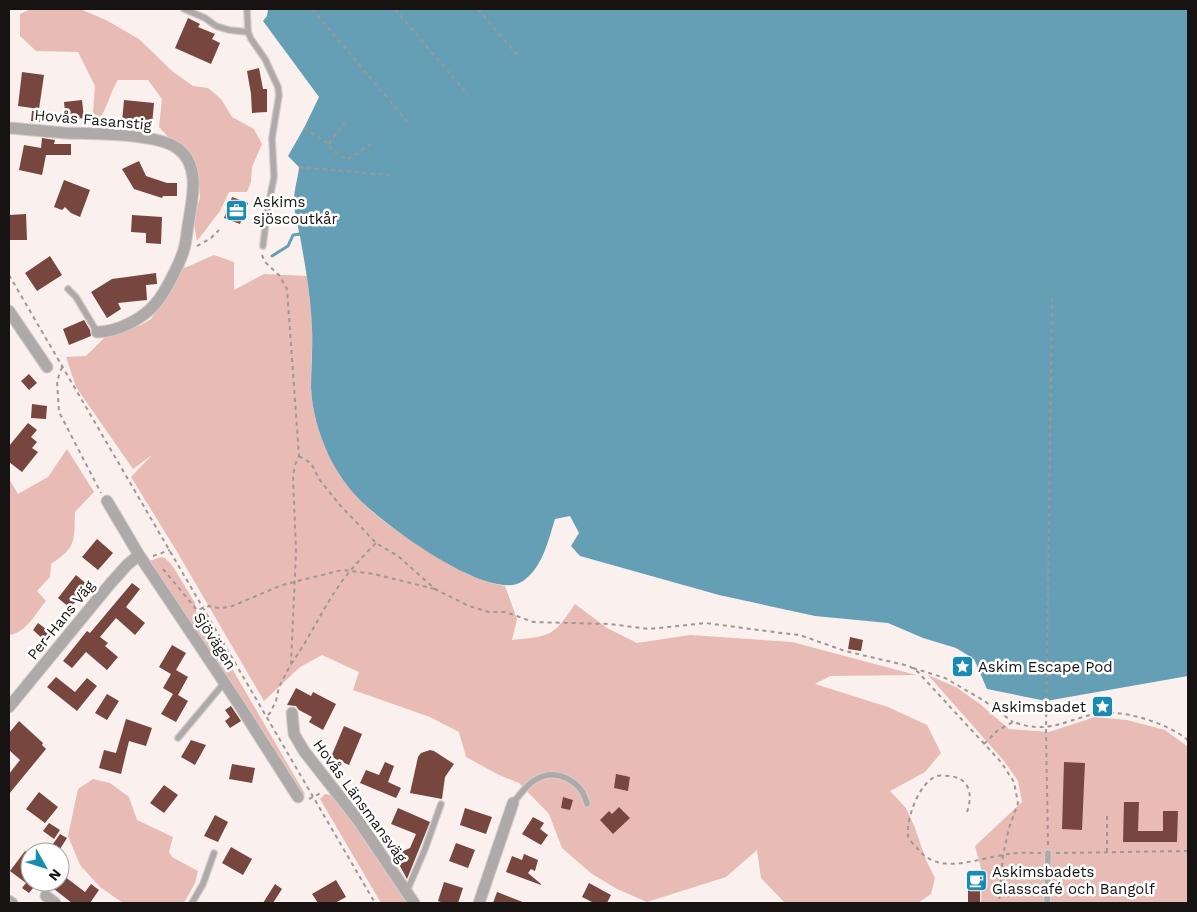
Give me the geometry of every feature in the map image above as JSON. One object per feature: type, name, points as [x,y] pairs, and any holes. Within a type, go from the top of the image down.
[{"type":"street","name":"Hovås Fasanstig","points":[[9,128],[132,137],[168,143],[183,153],[192,170],[193,196],[184,250],[157,302],[146,312],[120,328],[106,332],[97,332]]},
{"type":"street","points":[[9,311],[47,366]]},
{"type":"street","name":"Sjövägen","points":[[107,502],[298,797]]},
{"type":"street","name":"Per-Hans Väg","points":[[9,707],[127,564],[143,558]]},
{"type":"street","name":"Hovås Länsmansväg","points":[[292,713],[294,734],[304,751],[358,820],[414,903]]},
{"type":"street","points":[[479,903],[513,803]]},
{"type":"lane","points":[[184,9],[205,18],[216,26],[229,30],[248,32]]},
{"type":"lane","points":[[246,9],[248,32],[268,65],[278,87],[279,95],[272,138],[274,177],[267,212],[264,246]]},
{"type":"lane","points":[[68,289],[76,297],[97,332]]},
{"type":"lane","points":[[178,738],[224,683]]},
{"type":"lane","points":[[513,803],[534,781],[551,776],[562,776],[575,783],[586,796],[587,804]]},
{"type":"lane","points":[[406,893],[441,804]]},
{"type":"lane","points":[[192,903],[206,877],[214,853]]},
{"type":"lane","points":[[1047,903],[1048,853]]},
{"type":"path","points":[[312,9],[407,121]]},
{"type":"path","points":[[395,9],[468,95]]},
{"type":"path","points":[[478,9],[518,56]]},
{"type":"path","points":[[330,144],[345,122]]},
{"type":"path","points":[[304,128],[330,144],[330,148],[347,160],[371,144]]},
{"type":"path","points":[[299,167],[388,175]]},
{"type":"path","points":[[184,250],[202,244],[219,230]]},
{"type":"path","points":[[264,246],[262,255],[265,262],[279,275],[287,289],[299,456],[293,476],[296,552],[290,664]]},
{"type":"path","points":[[9,275],[375,903]]},
{"type":"path","points":[[1048,853],[1046,732],[1052,298]]},
{"type":"path","points":[[62,367],[57,381],[59,412],[107,502]]},
{"type":"path","points":[[299,456],[311,463],[319,479],[376,543],[398,556],[435,588],[469,606],[490,612],[506,612],[533,622],[610,624],[649,629],[706,623],[800,635],[845,651],[886,660],[945,678],[983,700],[1013,722],[1025,726],[1051,728],[1096,714],[1128,715],[1158,723],[1188,740]]},
{"type":"path","points":[[267,716],[270,714],[276,701],[279,687],[290,664],[300,651],[340,584],[357,562],[376,543]]},
{"type":"path","points":[[143,558],[170,550]]},
{"type":"path","points":[[143,558],[163,569],[197,610],[209,606],[219,608],[230,607],[282,585],[342,570],[374,574],[435,588]]},
{"type":"path","points":[[911,668],[922,676],[984,744],[1014,782],[1018,803],[1009,828],[1003,854],[999,903]]},
{"type":"path","points":[[984,744],[998,730],[1013,722]]},
{"type":"path","points":[[967,812],[970,803],[970,791],[965,782],[957,777],[937,776],[926,784],[914,803],[909,822],[908,838],[919,852],[935,863],[953,865],[1003,854],[1188,851]]},
{"type":"path","points":[[298,797],[304,800],[314,797],[333,786]]},
{"type":"path","points":[[1106,852],[1107,816]]},
{"type":"shaded area","points":[[31,9],[80,9],[106,20],[139,39],[172,71],[193,86],[208,88],[221,99],[232,117],[254,129],[262,144],[252,167],[251,182],[247,192],[229,192],[220,211],[197,241],[193,219],[200,198],[197,168],[159,127],[162,99],[148,80],[118,80],[104,111],[92,125],[95,86],[78,52],[36,51],[20,36],[20,14]]},
{"type":"shaded area","points":[[214,255],[234,262],[234,290],[264,274],[307,276],[312,323],[311,390],[313,406],[321,436],[334,465],[362,502],[394,528],[458,569],[481,579],[505,586],[517,619],[512,640],[543,636],[550,633],[556,629],[575,604],[607,628],[637,643],[690,635],[792,642],[916,675],[830,676],[815,684],[888,707],[927,725],[941,753],[925,772],[890,791],[906,808],[935,878],[931,894],[918,903],[785,903],[761,878],[757,850],[726,877],[647,902],[617,889],[592,874],[562,848],[549,814],[519,783],[499,775],[466,757],[459,732],[430,717],[353,690],[359,672],[322,655],[300,667],[264,701],[131,477],[152,455],[133,469],[76,387],[66,357],[86,356],[106,336],[141,325],[151,319],[172,287],[180,268],[187,267]]},
{"type":"shaded area","points":[[67,449],[94,492],[75,512],[74,537],[70,548],[51,564],[50,577],[37,591],[46,601],[26,627],[9,635],[9,479],[18,494],[48,477]]},
{"type":"shaded area","points":[[161,557],[165,558],[172,565],[195,603],[196,612],[205,622],[305,794],[302,797],[149,561]]},
{"type":"shaded area","points":[[928,675],[956,687],[980,704],[1009,729],[1049,732],[1095,717],[1127,720],[1165,730],[1188,747],[1188,903],[981,903],[982,872],[975,846],[1022,802],[1018,781],[1004,761]]},
{"type":"shaded area","points":[[93,779],[110,783],[129,797],[137,820],[173,837],[169,852],[172,857],[198,871],[195,883],[184,903],[123,903],[100,887],[80,865],[68,836],[78,789]]},
{"type":"shaded area","points":[[325,794],[335,796],[407,903],[381,903],[320,799]]},
{"type":"water","points":[[268,9],[1188,9],[1188,676],[1046,701],[987,689],[974,659],[956,648],[923,638],[888,623],[815,616],[719,595],[580,556],[571,546],[579,533],[570,516],[555,519],[544,553],[530,575],[523,581],[508,585],[488,582],[465,572],[416,544],[375,514],[343,480],[328,454],[314,414],[311,388],[311,306],[294,206],[299,167],[288,156],[319,97],[263,21],[267,16]]},
{"type":"building","points":[[188,18],[200,24],[198,27],[215,34],[212,39],[220,43],[211,64],[175,48]]},
{"type":"building","points":[[259,68],[263,89],[267,89],[267,112],[252,113],[247,71]]},
{"type":"building","points":[[22,72],[44,75],[39,109],[18,106]]},
{"type":"building","points":[[82,100],[84,118],[66,120],[64,102]]},
{"type":"building","points":[[124,100],[154,103],[152,125],[122,122]]},
{"type":"building","points":[[32,111],[42,111],[41,122],[31,121]]},
{"type":"building","points":[[42,138],[55,140],[54,144],[71,144],[71,155],[46,155],[42,175],[19,170],[24,145],[41,148]]},
{"type":"building","points":[[139,161],[146,176],[167,183],[177,183],[177,196],[163,196],[162,198],[134,189],[122,169]]},
{"type":"building","points":[[64,180],[90,190],[80,217],[71,213],[65,207],[62,210],[54,207]]},
{"type":"building","points":[[232,197],[248,203],[240,224],[224,218]]},
{"type":"building","points":[[26,214],[27,240],[9,240],[9,215]]},
{"type":"building","points":[[132,215],[162,217],[161,244],[146,243],[146,233],[131,232]]},
{"type":"building","points":[[50,256],[62,275],[37,291],[25,273]]},
{"type":"building","points":[[156,273],[157,284],[146,285],[147,300],[118,303],[121,309],[107,318],[91,292],[112,279]]},
{"type":"building","points":[[84,320],[91,336],[69,345],[63,329]]},
{"type":"building","points":[[29,374],[37,383],[29,390],[21,381]]},
{"type":"building","points":[[32,404],[47,406],[46,419],[31,418]]},
{"type":"building","points":[[28,423],[37,430],[31,437],[37,442],[32,448],[38,452],[22,472],[9,462],[9,446]]},
{"type":"building","points":[[97,539],[113,553],[98,570],[82,557]]},
{"type":"building","points":[[76,575],[89,586],[70,608],[58,598]]},
{"type":"building","points":[[132,583],[140,589],[126,607],[145,623],[135,635],[116,618],[100,637],[108,643],[105,646],[118,657],[107,670],[86,652],[72,668],[63,661],[87,631],[90,633]]},
{"type":"building","points":[[38,623],[50,632],[44,640],[33,630]]},
{"type":"building","points":[[850,637],[863,640],[861,651],[848,649]]},
{"type":"building","points":[[172,645],[186,653],[176,670],[188,677],[178,695],[188,701],[176,722],[161,714],[173,694],[163,688],[171,674],[159,667]]},
{"type":"building","points":[[56,677],[75,692],[87,678],[97,686],[77,711],[47,687]]},
{"type":"building","points":[[296,688],[311,696],[313,692],[336,704],[323,730],[309,722],[312,717],[299,710],[296,706],[287,705]]},
{"type":"building","points":[[107,694],[119,701],[107,720],[95,713]]},
{"type":"building","points":[[231,706],[241,721],[230,728],[225,721],[230,717],[225,710]]},
{"type":"building","points":[[126,719],[152,728],[146,746],[129,741],[121,774],[99,768],[104,750],[116,753]]},
{"type":"building","points":[[19,721],[43,743],[42,745],[46,749],[9,794],[9,774],[20,760],[9,750],[9,733]]},
{"type":"building","points":[[344,726],[362,734],[349,765],[331,757]]},
{"type":"building","points":[[191,740],[206,745],[195,765],[181,757]]},
{"type":"building","points":[[430,750],[454,764],[445,777],[442,799],[410,793],[418,757],[421,753]]},
{"type":"building","points":[[385,762],[394,766],[388,782],[401,788],[396,798],[360,783],[366,770],[379,775]]},
{"type":"building","points":[[1064,762],[1085,763],[1082,830],[1062,829]]},
{"type":"building","points":[[232,764],[255,768],[252,783],[229,779]]},
{"type":"building","points":[[616,774],[630,777],[628,791],[614,788]]},
{"type":"building","points":[[164,785],[178,795],[164,813],[150,803]]},
{"type":"building","points":[[39,792],[58,807],[45,823],[26,809]]},
{"type":"building","points":[[563,797],[573,800],[570,810],[561,808]]},
{"type":"building","points":[[1124,802],[1139,802],[1138,831],[1163,831],[1163,811],[1178,811],[1177,842],[1123,842]]},
{"type":"building","points":[[619,807],[630,818],[613,834],[600,820],[609,811],[612,814]]},
{"type":"building","points":[[398,808],[430,822],[407,879],[394,855],[410,848],[416,834],[391,824]]},
{"type":"building","points":[[465,808],[492,817],[486,834],[460,825]]},
{"type":"building","points":[[215,815],[228,822],[218,842],[204,836]]},
{"type":"building","points":[[533,817],[544,823],[540,829],[548,835],[541,845],[522,834]]},
{"type":"building","points":[[49,823],[60,830],[54,839],[43,831]]},
{"type":"building","points":[[60,834],[67,838],[64,842],[54,842]]},
{"type":"building","points":[[456,843],[475,850],[468,868],[449,861]]},
{"type":"building","points":[[231,847],[252,859],[243,875],[222,863]]},
{"type":"building","points":[[524,854],[538,860],[535,871],[531,869],[528,873],[541,885],[506,872],[512,856],[522,860]]},
{"type":"building","points":[[20,858],[20,878],[10,871]]},
{"type":"building","points":[[968,875],[980,875],[980,903],[968,903]]},
{"type":"building","points":[[336,880],[346,897],[335,903],[318,903],[312,894]]},
{"type":"building","points":[[70,881],[85,892],[91,884],[99,890],[90,903],[72,903],[58,892],[70,892]]},
{"type":"building","points":[[444,882],[463,888],[458,903],[438,901]]},
{"type":"building","points":[[589,883],[611,895],[607,903],[594,903],[582,897]]},
{"type":"building","points":[[275,884],[282,889],[273,903],[263,903]]},
{"type":"building","points":[[497,892],[525,903],[493,903]]},
{"type":"waterway","points":[[272,256],[288,246],[293,235],[300,234]]},
{"type":"place","name":"Askims sjöscoutkår","points":[[237,211]]},
{"type":"place","name":"Askim Escape Pod","points":[[962,667]]},
{"type":"place","name":"Askimsbadet","points":[[1102,707]]},
{"type":"place","name":"Askimsbadets Glasscafé och Bangolf","points":[[976,881]]}]
